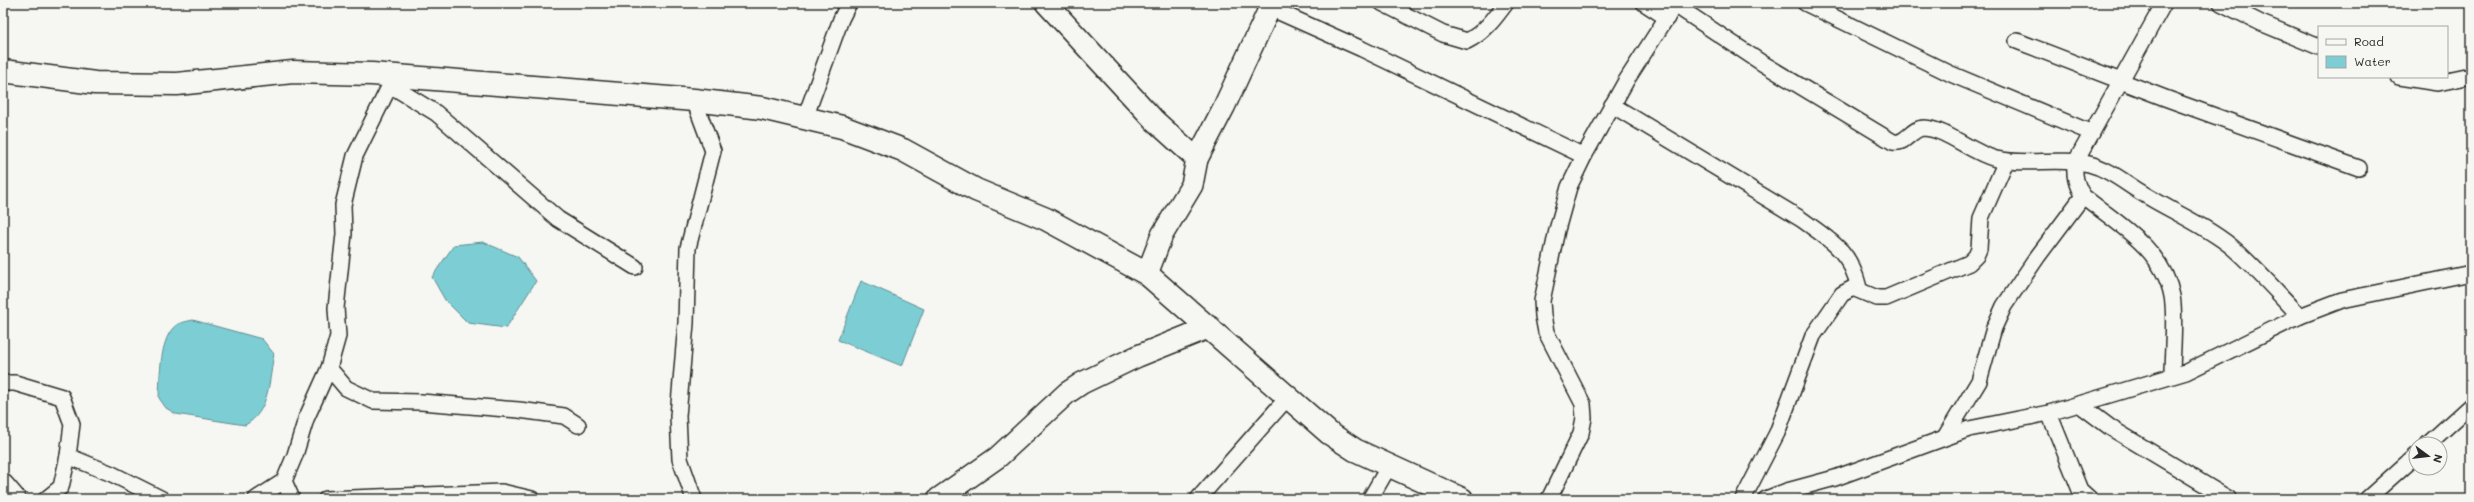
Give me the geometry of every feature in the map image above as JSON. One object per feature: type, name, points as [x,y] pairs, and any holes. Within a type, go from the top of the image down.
[{"type":"main road","points":[[3,71],[95,83],[177,84],[293,72],[392,81],[694,100],[762,108],[842,127],[903,150],[976,190],[1046,219],[1147,274],[1210,327],[1330,433],[1355,450],[1462,499]]},
{"type":"street","points":[[805,118],[841,19],[849,3]]},
{"type":"street","points":[[1046,3],[1156,121],[1197,159]]},
{"type":"street","points":[[1382,3],[1443,34],[1467,41],[1478,36],[1494,19],[1506,3]]},
{"type":"street","points":[[1644,3],[1667,18]]},
{"type":"street","points":[[1805,3],[1951,74],[2092,133]]},
{"type":"street","points":[[2164,3],[2075,163],[2074,174],[2077,186],[2083,196],[2146,245],[2168,280],[2173,297],[2172,375]]},
{"type":"street","points":[[2221,3],[2261,23],[2318,47]]},
{"type":"street","points":[[1549,499],[1581,433],[1584,418],[1583,404],[1546,332],[1542,301],[1548,270],[1567,194],[1584,156],[1612,105],[1675,4],[1762,63],[1886,139],[1897,143],[1901,142],[1916,129],[1924,128],[1951,137],[1980,156],[2006,160],[2075,163],[2103,168],[2142,193],[2209,231],[2232,247],[2300,316]]},
{"type":"street","points":[[1147,274],[1162,235],[1192,185],[1197,159],[1224,107],[1271,6],[1584,156]]},
{"type":"street","points":[[2017,41],[2120,81],[2359,168]]},
{"type":"street","points":[[2406,78],[2438,83],[2471,76]]},
{"type":"street","points":[[256,499],[284,481],[296,455],[306,419],[329,368],[338,336],[336,308],[344,234],[344,205],[355,156],[392,81],[436,113],[558,219],[635,267]]},
{"type":"street","points":[[694,100],[713,151],[688,248],[686,323],[678,416],[680,459],[694,499]]},
{"type":"street","points":[[1612,105],[1816,229],[1847,257],[1854,268],[1859,288]]},
{"type":"street","points":[[1743,499],[1777,433],[1813,336],[1842,294],[1848,289],[1859,288],[1877,298],[1886,298],[1968,262],[1979,249],[1982,218],[2006,160]]},
{"type":"street","points":[[1945,437],[1979,381],[1994,328],[2004,306],[2022,277],[2083,196]]},
{"type":"street","points":[[1766,499],[1787,491],[1835,478],[1969,429],[2049,413],[2186,372],[2300,316],[2342,300],[2471,273]]},
{"type":"street","points":[[938,499],[998,457],[1067,393],[1082,383],[1138,356],[1210,327]]},
{"type":"street","points":[[329,368],[346,388],[373,401],[421,402],[520,410],[564,416],[578,425]]},
{"type":"street","points":[[3,383],[15,383],[62,397],[72,424],[68,456],[61,487],[46,499]]},
{"type":"street","points":[[1198,499],[1288,397]]},
{"type":"street","points":[[2079,404],[2111,428],[2229,499]]},
{"type":"street","points":[[2437,436],[2471,405]]},
{"type":"street","points":[[2049,413],[2080,490],[2090,499]]},
{"type":"street","points":[[68,456],[100,468],[162,499]]},
{"type":"street","points":[[2367,499],[2408,461]]},
{"type":"street","points":[[1370,499],[1389,466]]},
{"type":"street","points":[[284,481],[292,499]]},
{"type":"street","points":[[3,485],[15,499]]},
{"type":"street","points":[[326,499],[502,492],[532,499]]},
{"type":"water","points":[[483,242],[518,257],[536,281],[506,328],[468,323],[445,300],[432,277],[454,245]]},
{"type":"water","points":[[861,281],[924,309],[902,366],[838,340]]},
{"type":"water","points":[[193,320],[262,339],[274,354],[264,403],[253,419],[245,425],[176,414],[166,408],[159,398],[160,369],[167,337],[178,324]]}]
